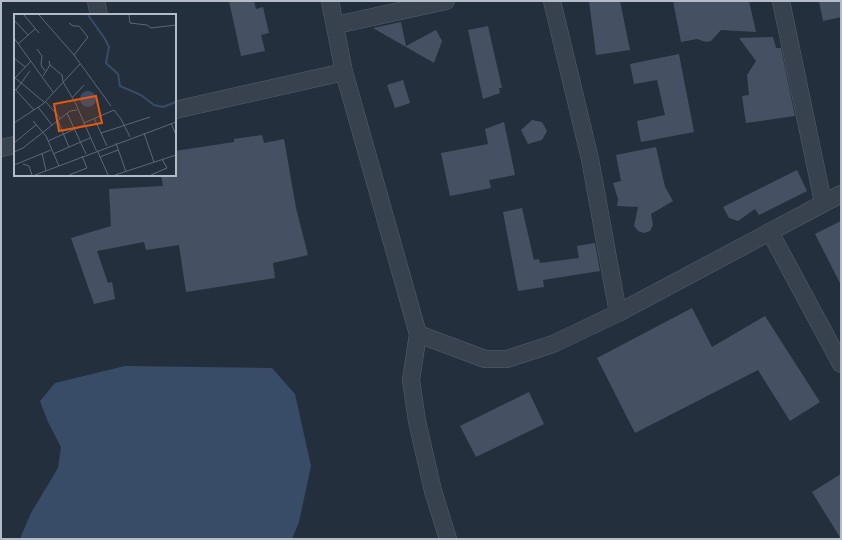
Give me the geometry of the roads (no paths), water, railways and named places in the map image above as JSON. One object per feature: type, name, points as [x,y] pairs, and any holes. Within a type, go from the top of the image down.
[{"type":"street","points":[[96,1],[100,14]]},
{"type":"street","points":[[330,1],[336,25],[344,72],[418,334],[411,380],[415,407],[433,491],[448,539]]},
{"type":"street","points":[[336,25],[446,1]]},
{"type":"street","points":[[552,1],[590,159],[618,313]]},
{"type":"street","points":[[781,1],[824,202]]},
{"type":"street","points":[[176,110],[344,72]]},
{"type":"street","points":[[1,148],[14,145]]},
{"type":"street","points":[[418,334],[486,359],[507,359],[553,344],[618,313],[841,194]]},
{"type":"street","points":[[770,232],[841,364]]},
{"type":"water","points":[[125,366],[272,368],[295,394],[311,466],[299,522],[292,539],[20,539],[31,513],[58,468],[61,447],[48,422],[40,401],[55,383]]}]
